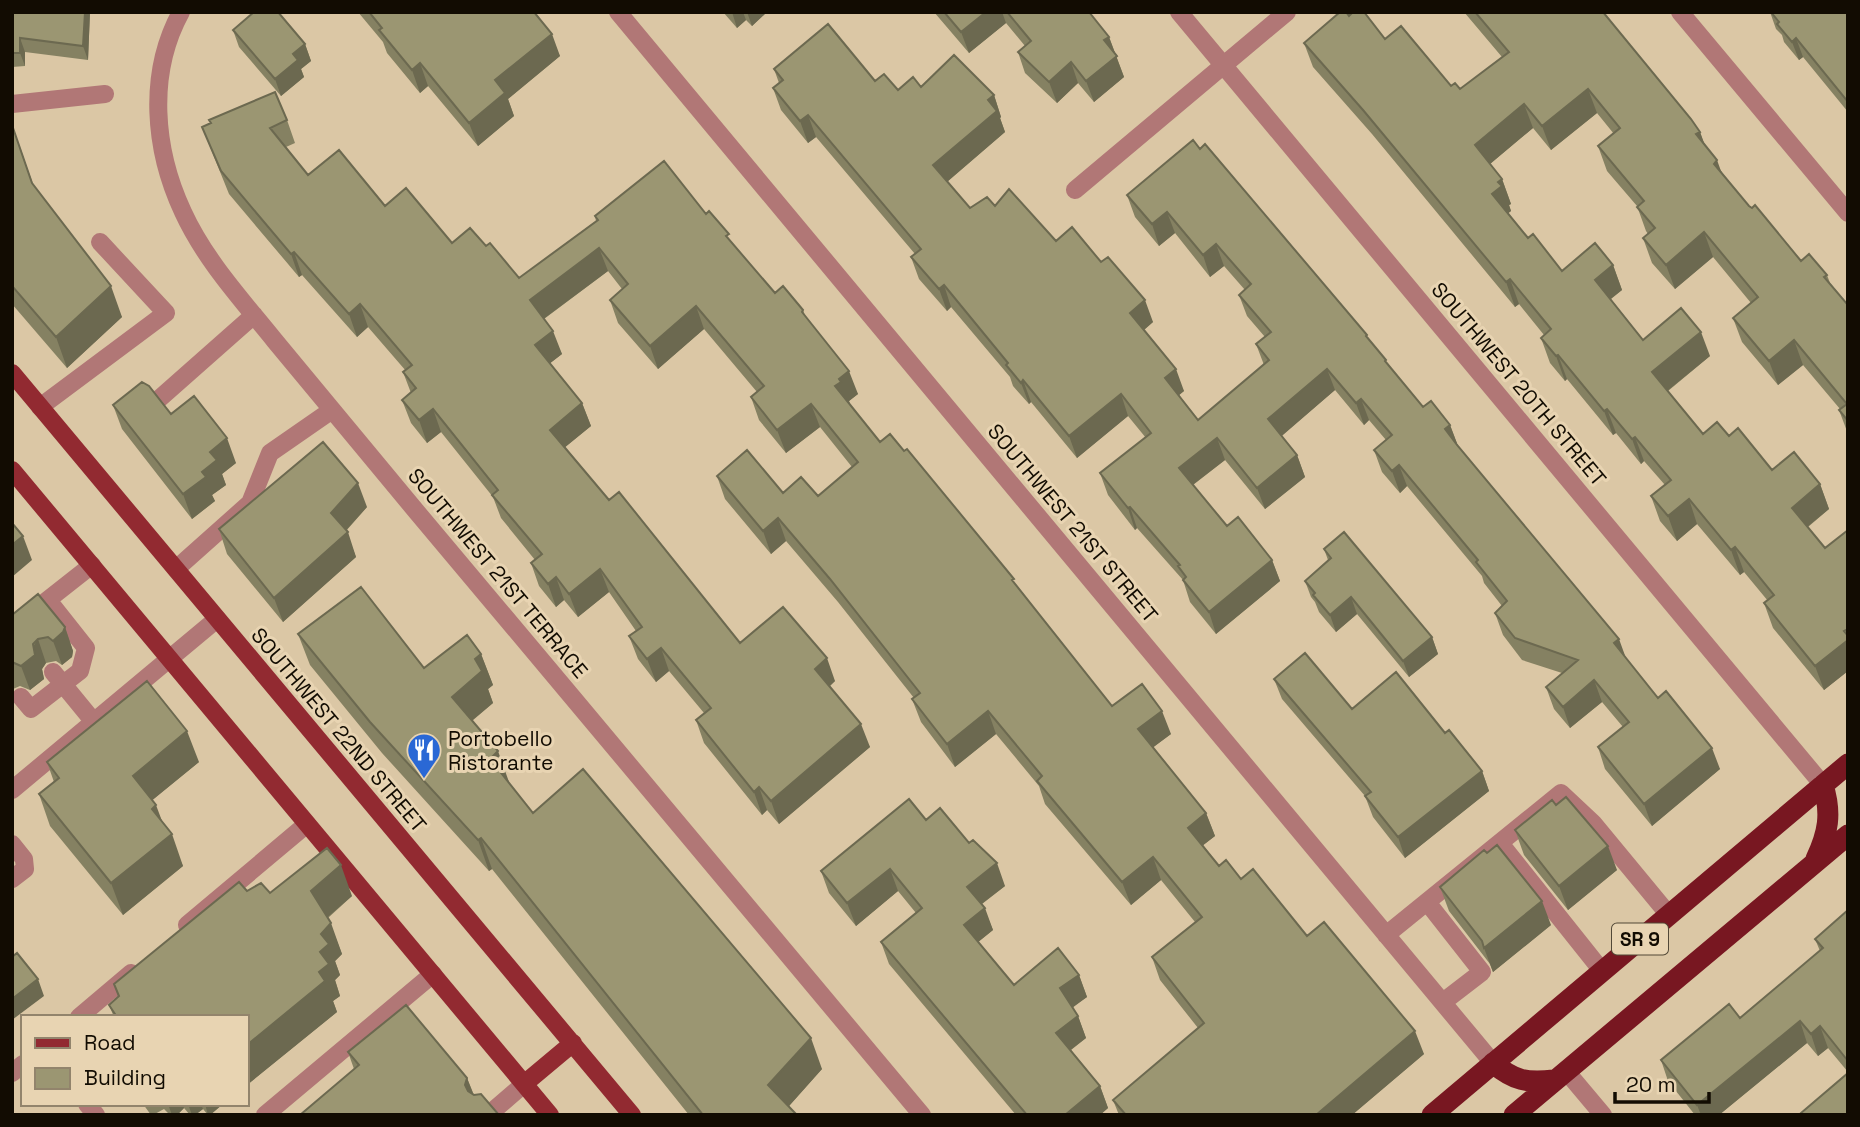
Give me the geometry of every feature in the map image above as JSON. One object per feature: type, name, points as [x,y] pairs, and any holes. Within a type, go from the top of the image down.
[{"type":"highway","name":"SR 9","points":[[1432,1115],[1848,764]]},
{"type":"highway","points":[[1813,864],[1827,836],[1830,817],[1823,785]]},
{"type":"highway","name":"SR 9","points":[[1514,1115],[1848,835]]},
{"type":"highway","points":[[1493,1063],[1507,1074],[1535,1083],[1560,1076]]},
{"type":"main road","name":"SOUTHWEST 22ND STREET","points":[[12,373],[632,1115]]},
{"type":"main road","points":[[12,470],[550,1115]]},
{"type":"main road","points":[[524,1084],[573,1043]]},
{"type":"street","name":"SOUTHWEST 21ST STREET","points":[[618,12],[1493,1063]]},
{"type":"street","name":"SOUTHWEST 20TH STREET","points":[[1179,12],[1823,785]]},
{"type":"street","points":[[1075,190],[1287,12]]},
{"type":"street","points":[[1680,12],[1848,213]]},
{"type":"street","name":"SOUTHWEST 21ST TERRACE","points":[[179,13],[163,58],[158,91],[160,139],[169,179],[199,243],[254,316],[922,1115]]},
{"type":"street","points":[[12,104],[105,94]]},
{"type":"street","points":[[40,407],[166,313],[100,242]]},
{"type":"street","points":[[159,399],[254,316]]},
{"type":"street","points":[[176,569],[250,503],[270,453],[332,410]]},
{"type":"street","points":[[18,629],[48,600],[92,565]]},
{"type":"street","points":[[21,697],[31,709],[58,678],[80,671],[86,648],[48,600]]},
{"type":"street","points":[[12,790],[218,619]]},
{"type":"street","points":[[58,678],[94,722]]},
{"type":"street","points":[[1386,935],[1561,793],[1593,822],[1669,915]]},
{"type":"street","points":[[174,937],[307,824]]},
{"type":"street","points":[[1500,843],[1602,971]]},
{"type":"street","points":[[12,844],[23,859],[24,869],[12,879]]},
{"type":"street","points":[[1427,902],[1482,972],[1443,1002]]},
{"type":"street","points":[[81,1015],[142,963]]},
{"type":"street","points":[[265,1115],[433,974]]},
{"type":"street","points":[[1560,1076],[1603,1115]]},
{"type":"street","points":[[488,1115],[524,1084]]},
{"type":"building","points":[[12,12],[85,12],[83,46],[20,38],[20,53],[12,53]]},
{"type":"building","points":[[254,12],[278,12],[305,44],[293,54],[298,60],[275,79],[233,30]]},
{"type":"building","points":[[369,12],[534,12],[552,34],[495,80],[505,93],[469,123],[420,63],[412,70],[379,30],[382,28]]},
{"type":"building","points":[[944,12],[986,12],[961,32]]},
{"type":"building","points":[[1007,12],[1089,12],[1109,37],[1104,40],[1117,56],[1086,81],[1071,62],[1049,82],[1018,52],[1031,41]]},
{"type":"building","points":[[1340,12],[1346,12],[1349,16],[1353,12],[1364,12],[1385,39],[1401,26],[1451,86],[1455,83],[1460,89],[1509,52],[1475,12],[1603,12],[1691,119],[1700,132],[1696,134],[1717,160],[1714,164],[1749,206],[1752,208],[1755,205],[1801,261],[1809,254],[1827,275],[1824,277],[1848,305],[1848,421],[1839,410],[1847,404],[1794,340],[1769,361],[1733,318],[1758,297],[1704,232],[1666,265],[1643,238],[1655,228],[1637,207],[1644,201],[1598,146],[1620,128],[1588,89],[1542,126],[1524,104],[1475,145],[1502,179],[1498,182],[1502,186],[1492,194],[1528,238],[1533,234],[1562,271],[1595,243],[1613,265],[1595,280],[1643,340],[1681,308],[1701,332],[1652,372],[1703,434],[1717,422],[1729,436],[1738,428],[1772,470],[1794,452],[1820,484],[1792,508],[1825,548],[1848,530],[1848,629],[1844,631],[1848,640],[1815,666],[1764,603],[1774,595],[1735,547],[1731,550],[1689,499],[1668,516],[1651,496],[1671,480],[1635,437],[1632,439],[1607,409],[1604,411],[1558,355],[1556,356],[1541,338],[1551,329],[1510,279],[1506,282],[1304,43]]},
{"type":"building","points":[[1771,12],[1848,12],[1848,102],[1796,38],[1792,42]]},
{"type":"building","points":[[828,24],[875,81],[884,74],[898,90],[913,77],[921,87],[954,55],[994,95],[988,100],[997,111],[933,165],[970,208],[987,197],[995,206],[1009,189],[1056,241],[1072,227],[1101,262],[1108,257],[1145,300],[1130,313],[1176,369],[1165,378],[1198,420],[1269,360],[1256,344],[1271,332],[1239,295],[1251,284],[1216,244],[1203,255],[1167,212],[1152,224],[1127,195],[1193,140],[1200,149],[1205,144],[1367,335],[1423,407],[1431,401],[1450,425],[1445,429],[1457,445],[1619,639],[1614,643],[1658,698],[1666,691],[1712,748],[1644,804],[1598,747],[1629,722],[1594,680],[1563,707],[1546,687],[1578,660],[1515,638],[1495,613],[1507,601],[1476,562],[1478,560],[1399,465],[1392,471],[1374,450],[1392,435],[1361,399],[1356,403],[1327,369],[1268,419],[1297,455],[1257,488],[1217,438],[1179,468],[1227,526],[1238,517],[1272,560],[1209,612],[1183,580],[1186,577],[1178,566],[1180,565],[1100,473],[1151,433],[1121,394],[1069,436],[1023,380],[1021,383],[1006,365],[1008,363],[944,285],[939,289],[911,257],[921,249],[808,115],[800,121],[773,88],[783,80],[774,69]]},
{"type":"building","points":[[275,92],[287,120],[270,128],[308,175],[339,150],[385,206],[406,188],[452,243],[470,228],[486,246],[490,243],[519,278],[598,220],[595,216],[664,161],[706,214],[709,211],[729,234],[726,236],[775,293],[783,286],[803,310],[849,371],[835,386],[880,442],[890,434],[904,451],[907,449],[1014,579],[1012,580],[1112,706],[1142,684],[1162,711],[1138,729],[1206,813],[1188,828],[1219,866],[1226,860],[1241,879],[1253,869],[1307,936],[1324,922],[1415,1031],[1316,1115],[1126,1115],[1113,1100],[1204,1023],[1152,957],[1202,917],[1153,857],[1122,882],[1037,781],[1042,776],[988,711],[947,744],[912,699],[920,693],[778,518],[763,531],[717,476],[747,450],[783,493],[801,477],[818,496],[858,462],[811,404],[777,430],[751,397],[764,386],[696,306],[650,346],[610,300],[628,284],[599,248],[530,300],[553,331],[535,345],[582,403],[550,430],[609,500],[619,492],[740,643],[783,607],[827,658],[815,669],[861,724],[771,801],[759,787],[754,792],[696,720],[711,708],[661,648],[647,659],[629,636],[642,627],[600,569],[569,594],[556,577],[548,584],[531,563],[542,554],[492,495],[498,490],[433,409],[419,420],[402,400],[416,388],[403,372],[412,365],[360,304],[349,314],[294,252],[291,254],[221,171],[202,127],[211,123],[209,120]]},
{"type":"building","points":[[12,125],[32,183],[111,286],[56,337],[12,286]]},
{"type":"building","points":[[142,382],[149,386],[171,414],[194,396],[227,438],[210,452],[217,460],[202,472],[206,477],[183,494],[113,405]]},
{"type":"building","points":[[323,442],[358,483],[331,513],[348,532],[274,598],[219,529]]},
{"type":"building","points":[[12,523],[23,536],[12,545]]},
{"type":"building","points":[[1344,532],[1432,637],[1403,661],[1351,597],[1330,615],[1305,581],[1331,558],[1324,549]]},
{"type":"building","points":[[361,587],[424,668],[467,635],[481,654],[475,659],[482,671],[452,697],[498,751],[490,759],[533,813],[583,769],[811,1038],[768,1085],[797,1115],[703,1115],[481,838],[478,840],[370,722],[298,634]]},
{"type":"building","points":[[38,594],[65,627],[53,641],[48,637],[38,639],[33,644],[35,655],[21,666],[12,662],[12,615]]},
{"type":"building","points":[[1305,653],[1352,709],[1396,672],[1445,733],[1449,730],[1482,771],[1398,837],[1365,796],[1371,792],[1274,679]]},
{"type":"building","points":[[147,681],[187,731],[133,776],[156,805],[152,809],[172,834],[111,883],[39,794],[59,778],[47,762]]},
{"type":"building","points":[[1566,797],[1608,846],[1559,886],[1515,830],[1552,800],[1556,805]]},
{"type":"building","points":[[909,799],[926,820],[940,808],[969,843],[973,840],[997,863],[967,887],[985,908],[964,925],[1014,985],[1058,948],[1079,975],[1060,988],[1078,1016],[1056,1033],[1100,1086],[1065,1115],[1027,1115],[881,942],[922,908],[890,869],[847,903],[821,871]]},
{"type":"building","points":[[1497,845],[1542,901],[1484,948],[1482,941],[1440,887],[1484,850],[1487,853]]},
{"type":"building","points":[[327,848],[341,865],[311,891],[331,923],[321,934],[329,944],[320,952],[329,964],[319,972],[325,981],[248,1044],[248,1015],[116,1015],[109,1005],[119,996],[114,984],[239,882],[247,891],[261,883],[270,893]]},
{"type":"building","points":[[1848,910],[1848,1061],[1820,1026],[1811,1034],[1800,1021],[1697,1105],[1661,1060],[1729,1004],[1740,1018],[1823,948],[1815,939]]},
{"type":"building","points":[[17,953],[38,979],[12,999],[12,957]]},
{"type":"building","points":[[406,1005],[467,1078],[465,1085],[468,1091],[474,1095],[481,1094],[499,1115],[300,1115],[359,1065],[348,1052]]},
{"type":"building","points":[[1848,1073],[1848,1115],[1801,1113]]},
{"type":"place","name":"Portobello Ristorante","points":[[424,780]]}]
